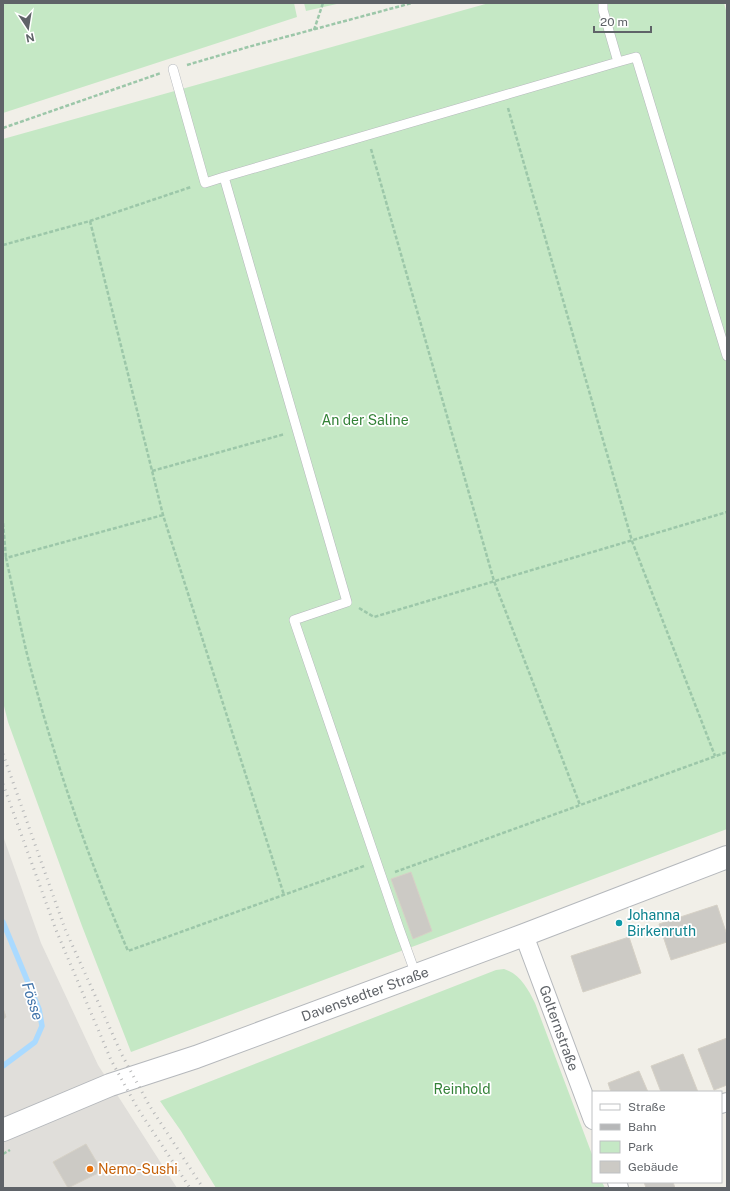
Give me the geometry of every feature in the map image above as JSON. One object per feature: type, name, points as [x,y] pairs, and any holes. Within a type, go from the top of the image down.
[{"type":"street","name":"Davenstedter Straße","points":[[3,1130],[110,1085],[196,1057],[524,935],[727,857]]},
{"type":"street","name":"Golternstraße","points":[[524,935],[592,1117]]},
{"type":"lane","points":[[603,3],[618,62]]},
{"type":"lane","points":[[173,69],[205,183],[636,57],[727,356]]},
{"type":"lane","points":[[224,177],[347,602],[294,620],[381,877],[416,975]]},
{"type":"path","points":[[314,30],[323,3]]},
{"type":"path","points":[[3,128],[173,69],[248,47],[412,3]]},
{"type":"path","points":[[504,96],[632,541],[715,756]]},
{"type":"path","points":[[368,135],[494,581],[580,805]]},
{"type":"path","points":[[3,245],[90,221],[205,183]]},
{"type":"path","points":[[90,221],[163,515],[284,896]]},
{"type":"path","points":[[152,471],[298,431]]},
{"type":"path","points":[[347,602],[374,616],[727,512]]},
{"type":"path","points":[[6,558],[163,515]]},
{"type":"path","points":[[3,523],[6,558],[26,650],[58,762],[105,897],[128,951],[376,862]]},
{"type":"path","points":[[381,877],[727,752]]},
{"type":"shaded area","points":[[3,836],[41,943],[98,1065],[177,1188],[3,1188]]},
{"type":"green space","points":[[3,3],[294,3],[297,17],[3,113]]},
{"type":"green space","points":[[304,3],[341,3],[306,11]]},
{"type":"green space","name":"An der Saline","points":[[489,3],[724,3],[727,14],[727,829],[131,1052],[82,926],[8,722],[3,702],[3,139]]},
{"type":"green space","name":"Reinhold","points":[[504,969],[515,974],[526,987],[535,1003],[592,1154],[592,1183],[602,1183],[605,1188],[216,1188],[181,1131],[160,1101],[496,970]]},
{"type":"building","points":[[411,872],[432,931],[413,939],[391,879]]},
{"type":"building","points":[[717,905],[727,935],[727,942],[671,960],[659,924]]},
{"type":"building","points":[[629,937],[641,973],[583,992],[571,956]]},
{"type":"building","points":[[3,1008],[6,1017],[3,1020]]},
{"type":"building","points":[[727,1038],[727,1085],[714,1090],[698,1049]]},
{"type":"building","points":[[683,1054],[698,1091],[661,1091],[651,1066]]},
{"type":"building","points":[[639,1071],[648,1091],[611,1091],[608,1083]]},
{"type":"building","points":[[86,1144],[102,1171],[68,1188],[53,1162]]},
{"type":"building","points":[[644,1183],[673,1183],[675,1188],[646,1188]]},
{"type":"waterway","name":"Fösse","points":[[3,922],[39,1009],[42,1026],[35,1042],[3,1066]]},
{"type":"railway","points":[[3,754],[65,929],[122,1055],[149,1105],[203,1188]]},
{"type":"railway","points":[[3,784],[56,930],[111,1060],[138,1109],[190,1188]]},
{"type":"place","name":"Johanna Birkenruth","points":[[619,923]]},
{"type":"place","name":"Nemo-Sushi","points":[[90,1169]]}]
